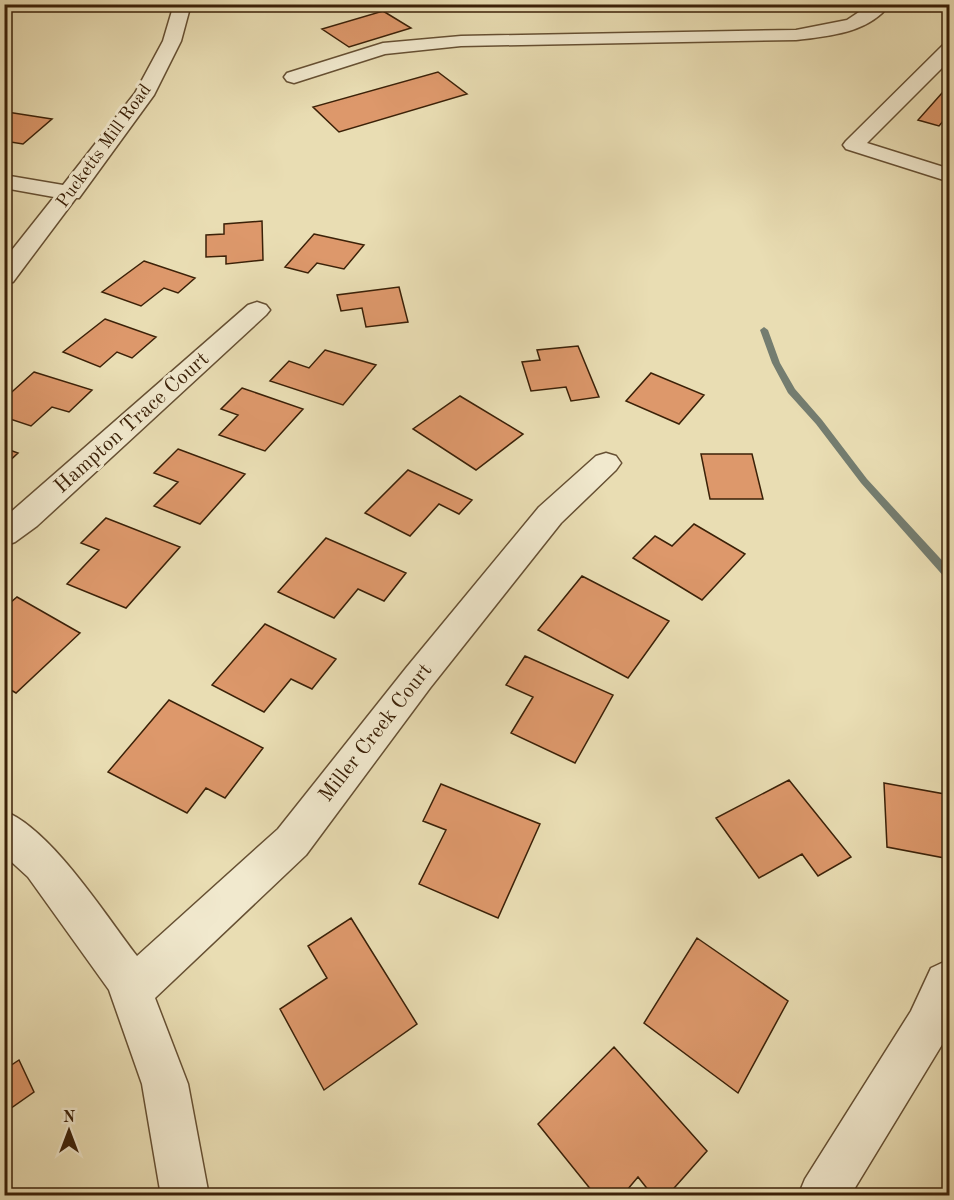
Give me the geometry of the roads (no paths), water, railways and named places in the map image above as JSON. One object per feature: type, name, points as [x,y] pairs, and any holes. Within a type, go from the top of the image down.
[{"type":"street","name":"Pucketts Mill Road","points":[[4,277],[71,193],[144,95],[172,40],[183,4]]},
{"type":"street","points":[[294,77],[383,49],[461,40],[796,35],[823,32],[863,21],[882,4]]},
{"type":"street","points":[[950,49],[853,145],[950,176]]},
{"type":"street","points":[[4,181],[71,193]]},
{"type":"street","name":"Hampton Trace Court","points":[[4,534],[26,518],[156,403],[256,310]]},
{"type":"street","name":"Miller Creek Court","points":[[131,991],[292,842],[418,678],[550,515],[606,463]]},
{"type":"street","points":[[4,829],[42,864],[126,977],[165,1084],[185,1196]]},
{"type":"street","points":[[822,1196],[927,1027],[946,982]]},
{"type":"waterway","points":[[764,330],[776,363],[791,391],[819,422],[864,481],[950,576]]}]
